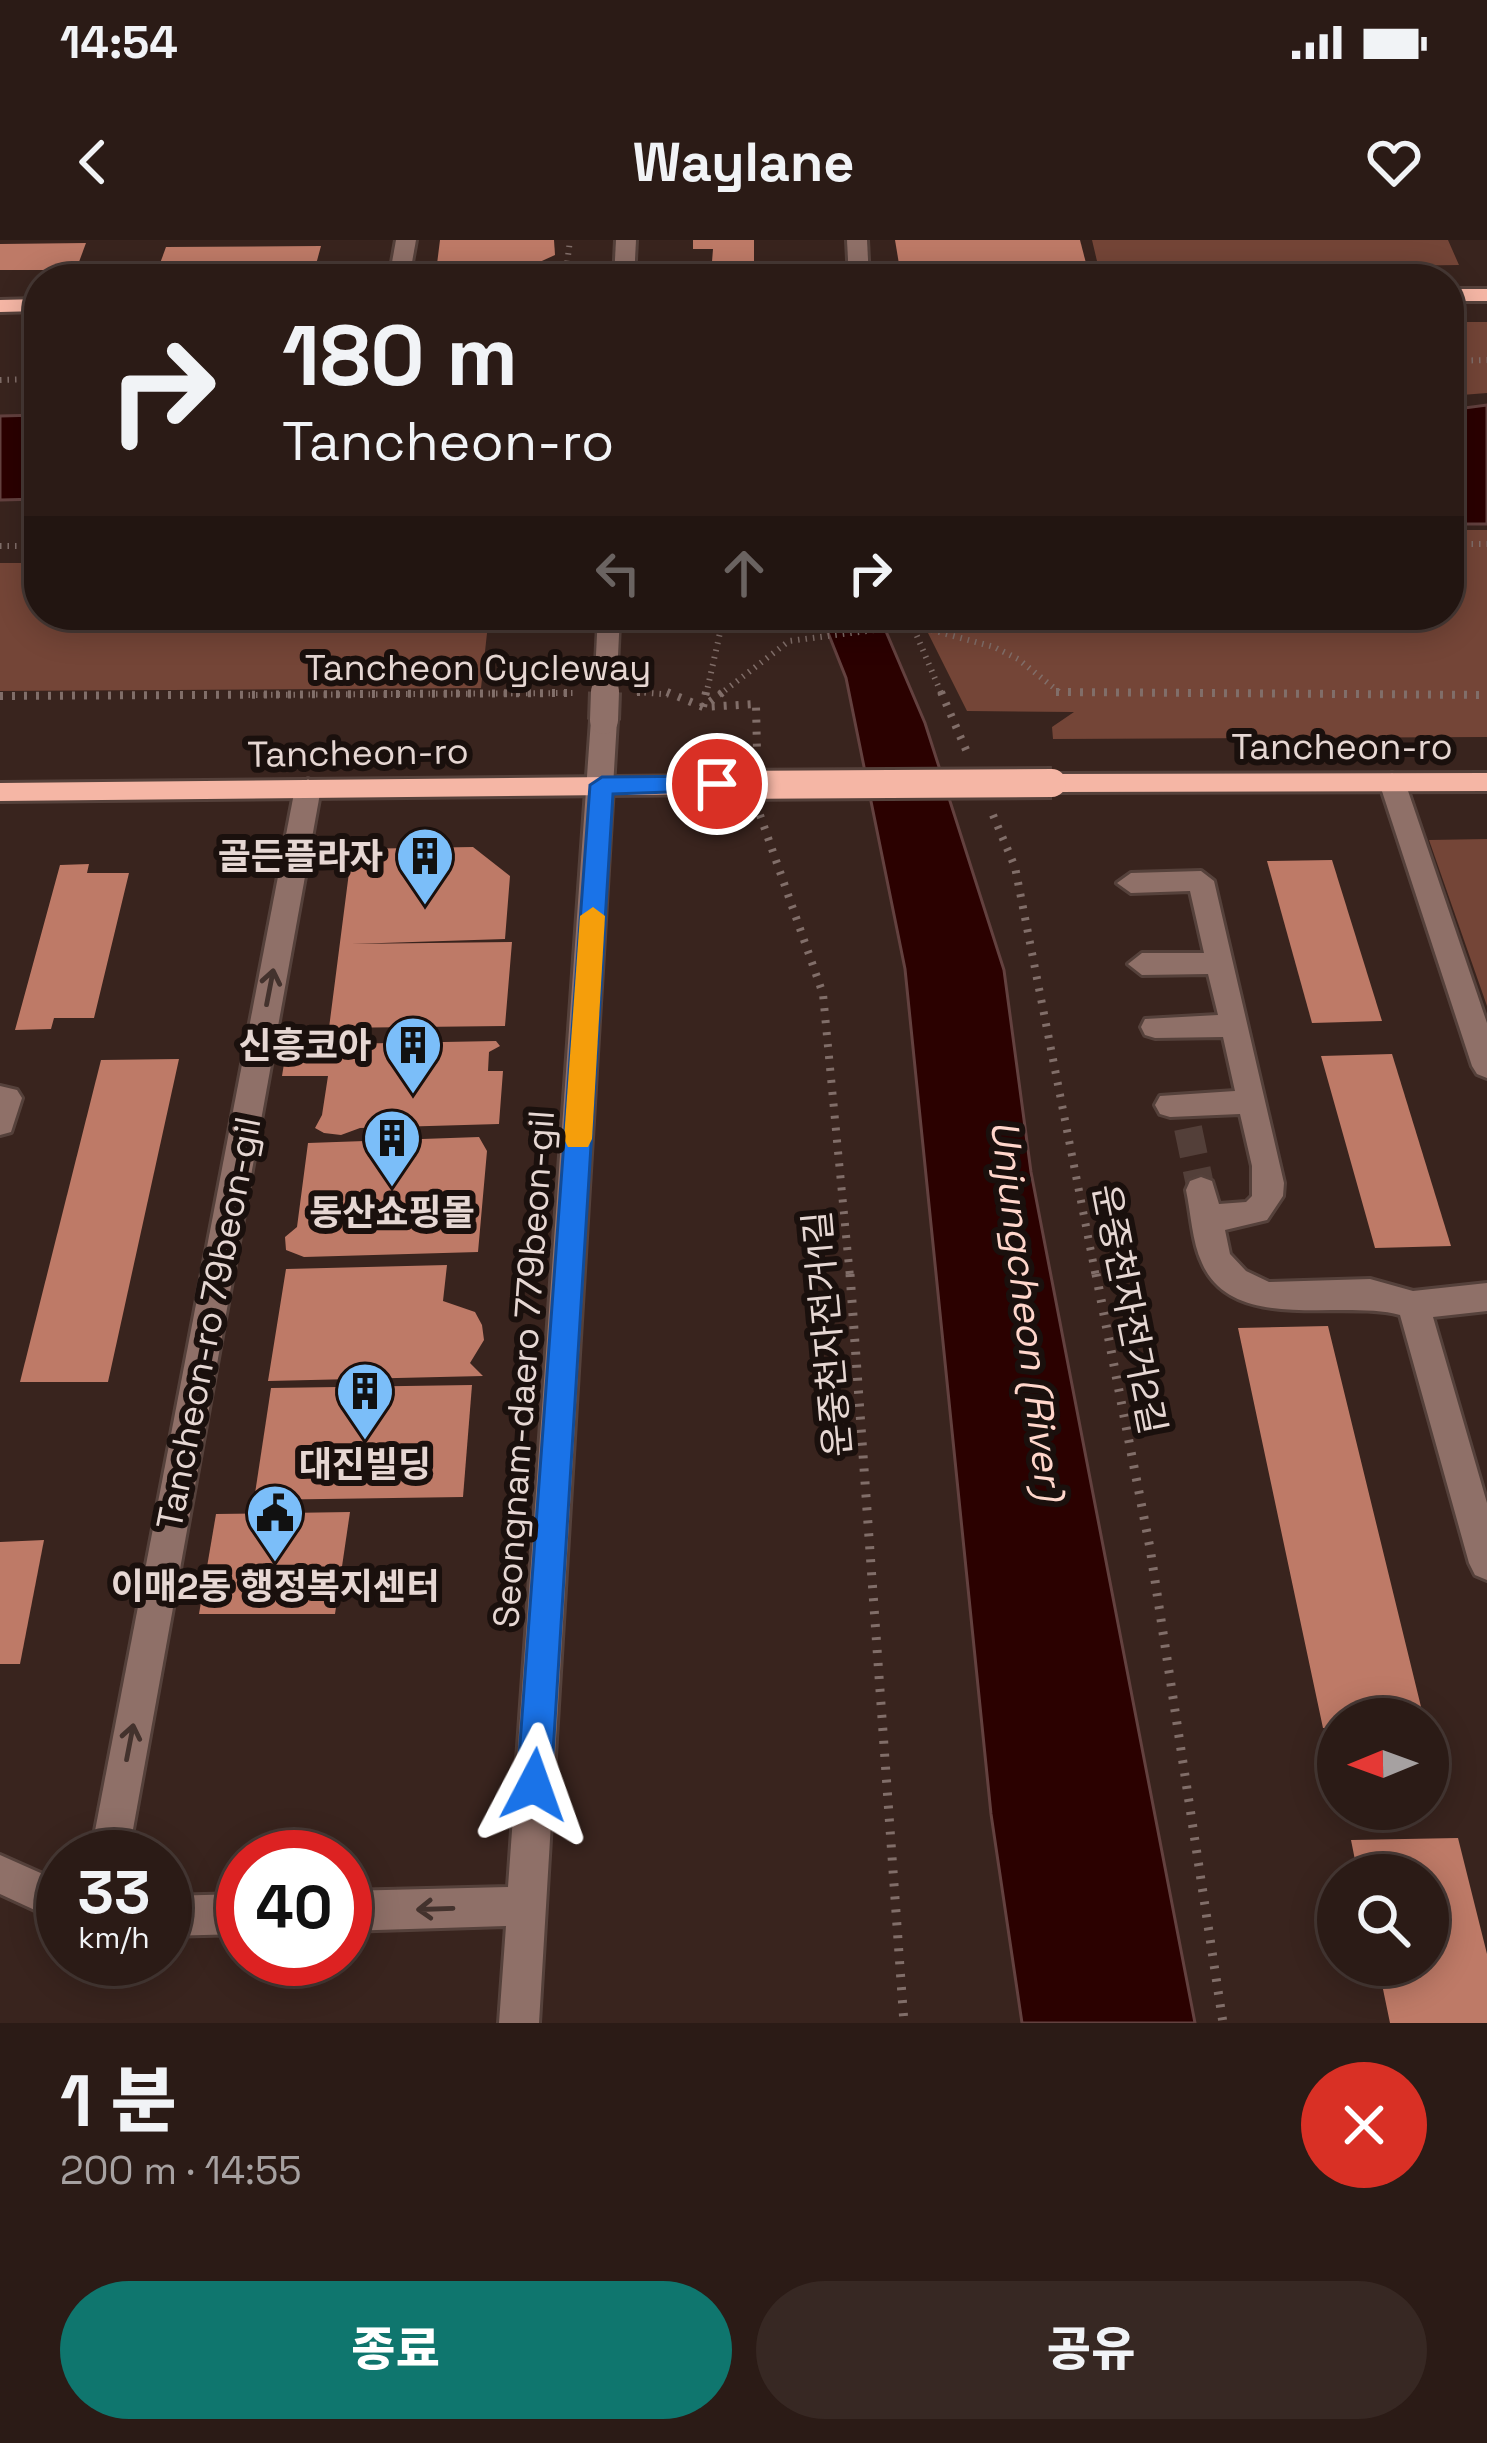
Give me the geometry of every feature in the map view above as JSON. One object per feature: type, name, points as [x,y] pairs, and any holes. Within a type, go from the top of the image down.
[{"type":"main road","name":"Tancheon-ro","points":[[0,792],[1487,782]]},
{"type":"street","name":"Seongnam-daero 779beon-gil","points":[[519,2023],[602,785],[612,706],[609,630]]},
{"type":"street","points":[[1392,782],[1487,1066]]},
{"type":"street","name":"Tancheon-ro 79beon-gil","points":[[114,1830],[308,788]]},
{"type":"street","points":[[1131,884],[1201,881],[1235,1026],[1271,1190],[1263,1208],[1246,1217],[1204,1203],[1216,1260],[1235,1281],[1266,1295],[1370,1293],[1413,1305],[1487,1297]]},
{"type":"street","points":[[1142,964],[1220,963]]},
{"type":"street","points":[[1154,1028],[1235,1026]]},
{"type":"street","points":[[0,1098],[7,1098],[0,1123]]},
{"type":"street","points":[[1170,1105],[1252,1102]]},
{"type":"street","points":[[1413,1305],[1487,1563]]},
{"type":"street","points":[[0,1874],[36,1891]]},
{"type":"street","points":[[372,1910],[525,1906]]},
{"type":"path","points":[[703,707],[721,630]]},
{"type":"path","points":[[703,707],[789,641],[858,630]]},
{"type":"path","points":[[912,630],[969,757]]},
{"type":"path","points":[[941,630],[1014,656],[1045,686],[1064,695],[1487,694]]},
{"type":"path","name":"Tancheon Cycleway","points":[[612,706],[665,691],[703,707]]},
{"type":"path","name":"Tancheon Cycleway","points":[[0,696],[574,693]]},
{"type":"path","points":[[703,707],[756,704],[758,775]]},
{"type":"path","name":"운중천자전거1길","points":[[759,798],[760,822],[824,994],[857,1347],[904,2023]]},
{"type":"path","name":"운중천자전거2길","points":[[988,801],[1016,867],[1141,1501],[1223,2023]]},
{"type":"shaded area","points":[[1092,240],[1448,240],[1459,264],[1098,264]]},
{"type":"shaded area","points":[[1464,322],[1487,322],[1487,393],[1464,395]]},
{"type":"shaded area","points":[[1464,530],[1487,530],[1487,737],[1053,739],[1052,727],[1074,712],[967,711],[926,630],[1464,630]]},
{"type":"shaded area","points":[[0,563],[24,563],[24,630],[487,630],[481,688],[0,691]]},
{"type":"shaded area","points":[[1487,839],[1487,1006],[1429,840]]},
{"type":"water","points":[[1487,405],[1487,524],[1464,524],[1464,408]]},
{"type":"water","points":[[24,415],[24,499],[0,500],[0,416]]},
{"type":"water","name":"Unjungcheon (River)","points":[[827,630],[885,630],[925,723],[1004,970],[1031,1172],[1195,2023],[1022,2023],[991,1814],[905,969],[846,678]]},
{"type":"building","points":[[440,240],[554,240],[555,255],[535,264],[437,264]]},
{"type":"building","points":[[693,240],[754,240],[754,262],[712,262],[713,249],[693,249]]},
{"type":"building","points":[[895,240],[1080,240],[1086,264],[899,264]]},
{"type":"building","points":[[86,243],[78,264],[24,264],[24,270],[0,270],[0,244]]},
{"type":"building","points":[[321,246],[316,264],[160,264],[166,247]]},
{"type":"building","points":[[473,847],[510,876],[505,939],[351,944],[512,942],[505,1026],[329,1028],[352,849]]},
{"type":"building","points":[[1332,860],[1382,1021],[1312,1023],[1267,861]]},
{"type":"building","points":[[89,864],[87,873],[129,873],[94,1018],[54,1018],[51,1029],[15,1030],[60,865]]},
{"type":"building","name":"신흥코아","points":[[496,1041],[500,1046],[489,1052],[488,1071],[503,1071],[499,1124],[324,1133],[315,1128],[322,1115],[328,1076],[282,1076],[287,1045]]},
{"type":"building","points":[[1392,1054],[1451,1246],[1375,1248],[1321,1056]]},
{"type":"building","points":[[179,1059],[108,1382],[20,1382],[101,1060]]},
{"type":"building","name":"동산쇼핑몰","points":[[479,1137],[487,1151],[478,1252],[304,1257],[286,1250],[285,1237],[297,1227],[308,1143]]},
{"type":"building","points":[[447,1265],[443,1301],[475,1312],[482,1325],[484,1340],[470,1363],[483,1376],[268,1381],[286,1269]]},
{"type":"building","points":[[1328,1326],[1419,1698],[1317,1700],[1238,1328]]},
{"type":"building","name":"대진빌딩","points":[[472,1385],[463,1497],[254,1500],[271,1388]]},
{"type":"building","name":"이매2동 행정복지센터","points":[[350,1512],[335,1614],[199,1614],[216,1514]]},
{"type":"building","points":[[44,1540],[20,1664],[0,1664],[0,1542]]},
{"type":"building","points":[[1458,1838],[1487,1954],[1487,2023],[1390,2023],[1382,1986],[1449,1986],[1449,1854],[1354,1854],[1351,1840]]},
{"type":"tunnel","points":[[1188,1128],[1201,1190]]},
{"type":"slow traffic","points":[[578,1139],[593,916]]},
{"type":"place","name":"골든플라자","points":[[425,907]]},
{"type":"place","name":"신흥코아","points":[[413,1096]]},
{"type":"place","name":"동산쇼핑몰","points":[[392,1189]]},
{"type":"place","name":"대진빌딩","points":[[365,1442]]},
{"type":"place","name":"이매2동 행정복지센터","points":[[275,1564]]},
{"type":"route","points":[[534,1785],[602,785],[717,784]]}]
